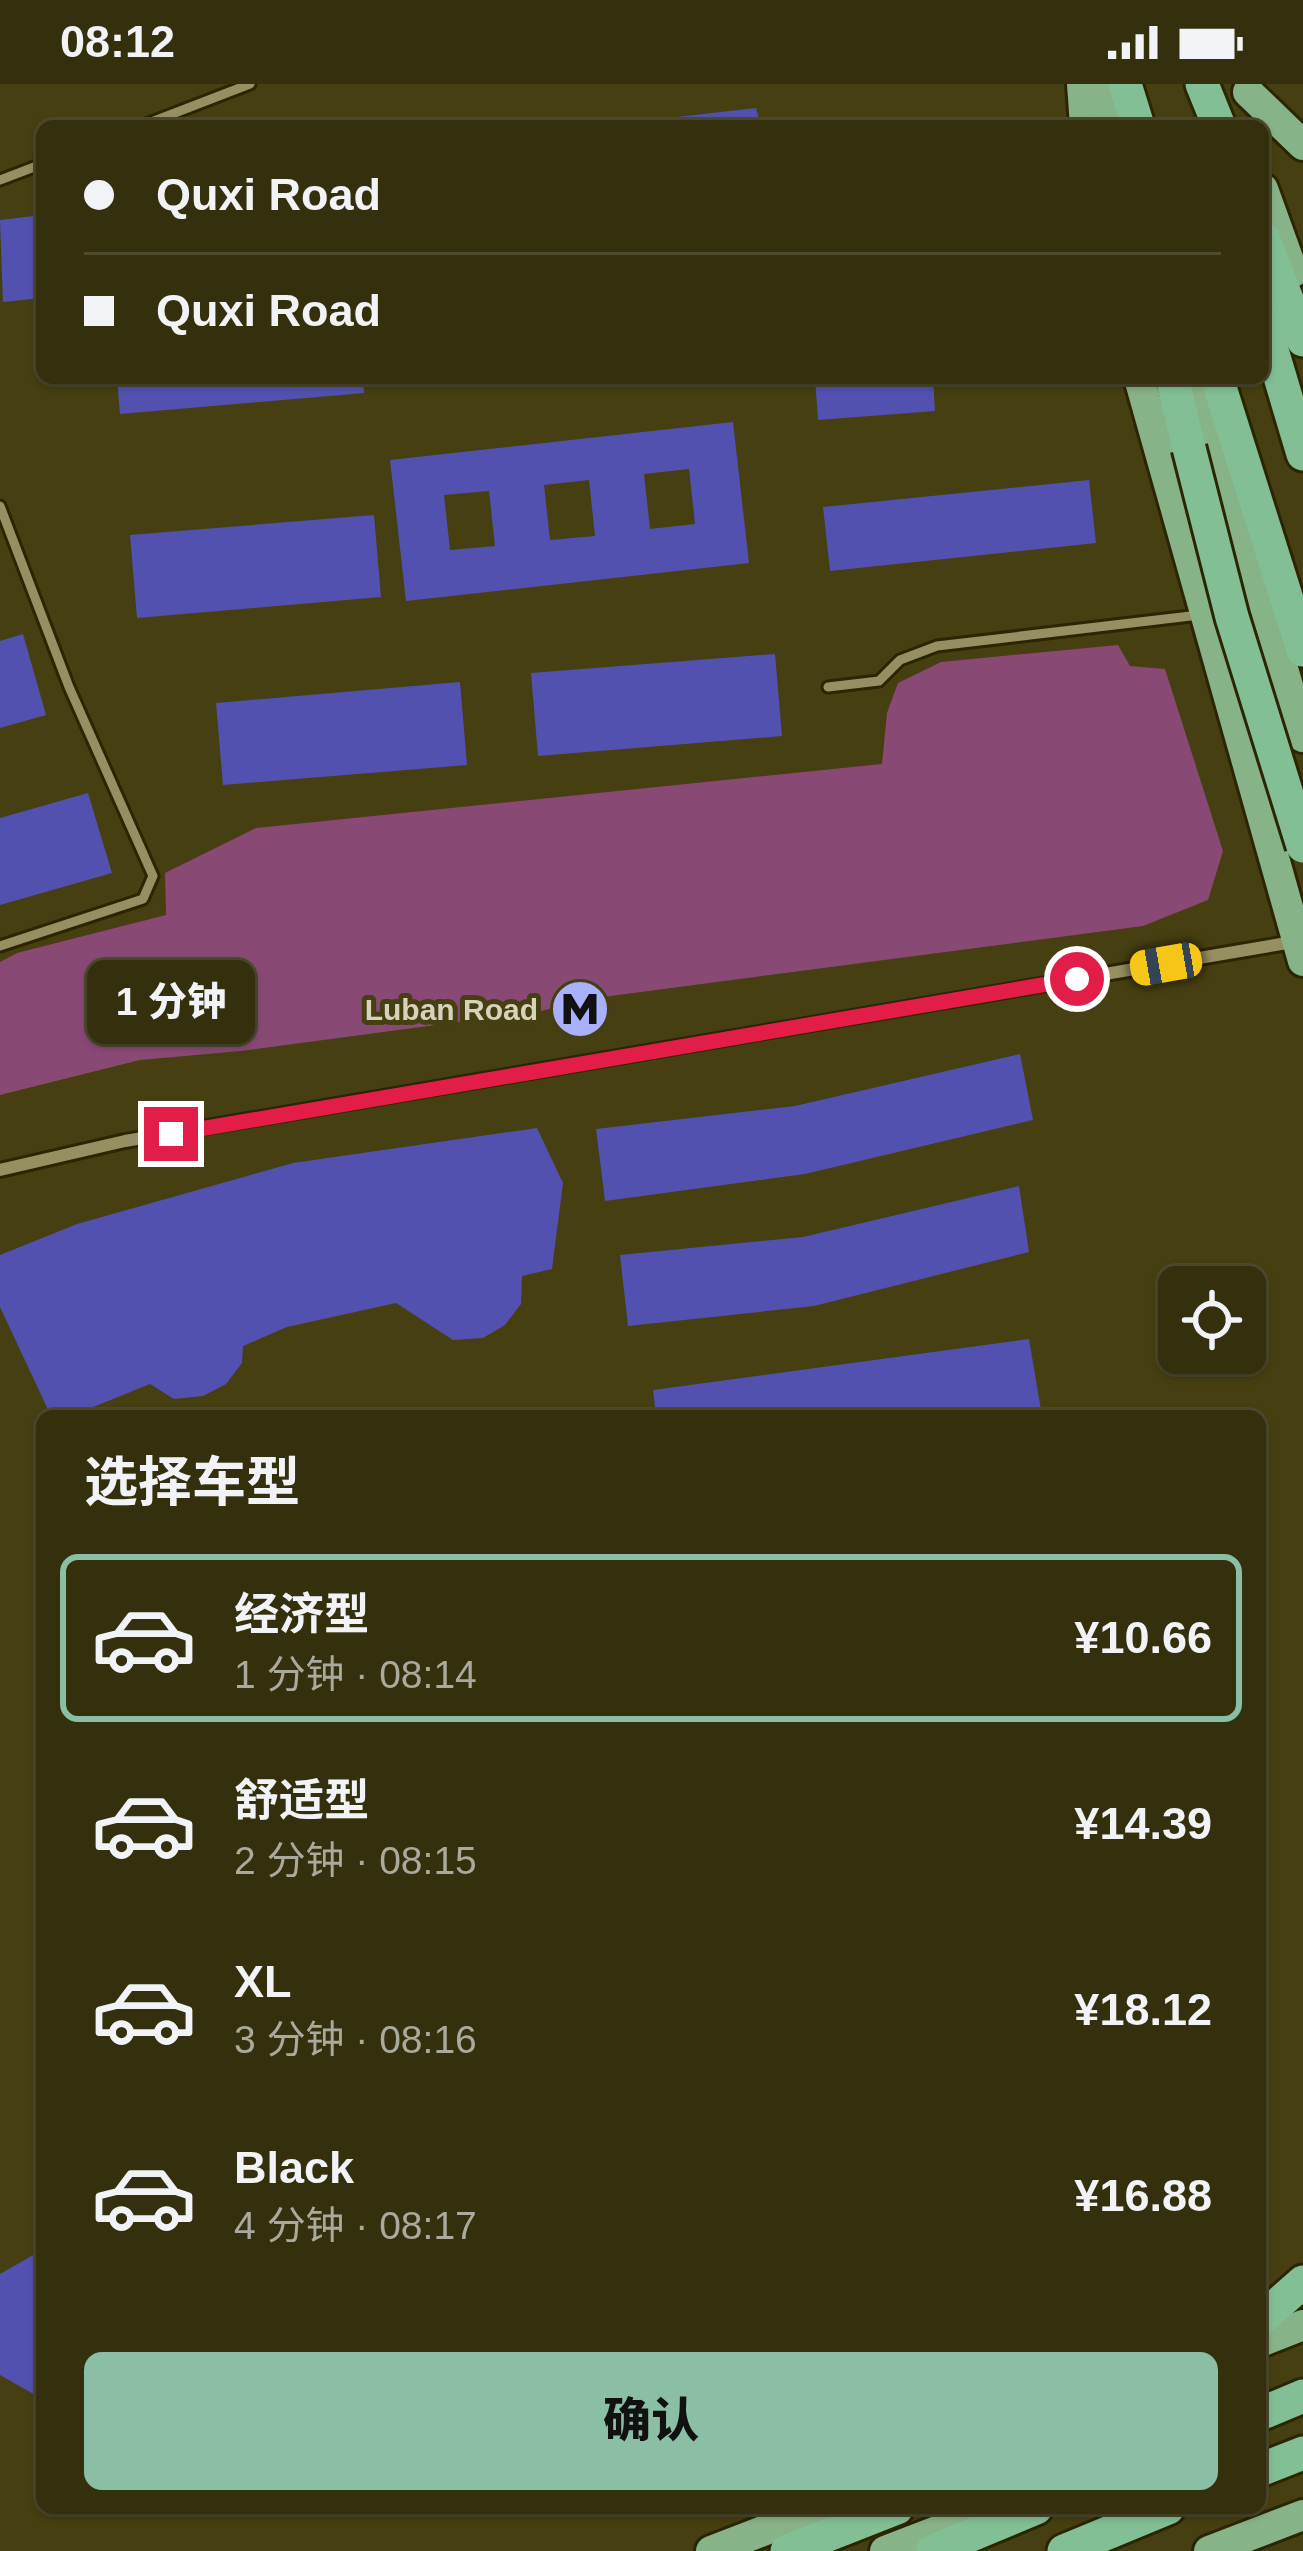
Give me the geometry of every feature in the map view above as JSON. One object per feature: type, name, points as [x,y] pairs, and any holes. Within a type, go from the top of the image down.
[{"type":"highway","points":[[1113,84],[1117,120]]},
{"type":"highway","points":[[1125,84],[1136,120]]},
{"type":"highway","points":[[1192,84],[1203,120]]},
{"type":"highway","points":[[1202,84],[1217,120]]},
{"type":"highway","points":[[1269,253],[1303,340]]},
{"type":"highway","points":[[1269,340],[1303,454]]},
{"type":"highway","points":[[1174,384],[1232,616],[1303,846]]},
{"type":"highway","points":[[1219,384],[1303,650]]},
{"type":"highway","points":[[1266,2315],[1303,2282]]},
{"type":"highway","points":[[1266,2409],[1303,2394]]},
{"type":"highway","points":[[1266,2467],[1303,2452]]},
{"type":"highway","points":[[787,2551],[882,2514]]},
{"type":"highway","points":[[933,2551],[1022,2514]]},
{"type":"highway","points":[[1064,2551],[1153,2514]]},
{"type":"main road","points":[[1082,84],[1085,120]]},
{"type":"main road","points":[[1100,84],[1115,120]]},
{"type":"main road","points":[[1247,88],[1252,120]]},
{"type":"main road","points":[[1247,88],[1303,145]]},
{"type":"main road","points":[[1269,206],[1303,301]]},
{"type":"main road","points":[[1141,384],[1301,947]]},
{"type":"main road","points":[[1200,384],[1303,737]]},
{"type":"main road","points":[[1266,2340],[1303,2325]]},
{"type":"main road","points":[[711,2551],[807,2514]]},
{"type":"main road","points":[[885,2551],[982,2514]]},
{"type":"main road","points":[[1209,2551],[1303,2515]]},
{"type":"street","points":[[0,1170],[149,1137],[1301,947]]},
{"type":"lane","points":[[157,120],[250,84]]},
{"type":"lane","points":[[0,180],[36,166]]},
{"type":"lane","points":[[0,506],[70,687],[153,876],[143,899],[0,946]]},
{"type":"lane","points":[[828,687],[879,681],[900,660],[937,646],[1205,614]]},
{"type":"shaded area","points":[[1118,645],[1130,666],[1165,669],[1223,851],[1208,900],[1143,926],[588,999],[541,1011],[140,1060],[0,1095],[0,962],[17,953],[166,915],[165,873],[256,828],[882,764],[887,713],[898,683],[941,662]]},
{"type":"building","points":[[756,108],[759,120],[650,120]]},
{"type":"building","points":[[36,216],[36,299],[3,302],[0,220]]},
{"type":"building","points":[[118,384],[363,384],[364,393],[120,414]]},
{"type":"building","points":[[815,384],[933,384],[935,411],[818,420]]},
{"type":"building","points":[[733,422],[749,563],[406,601],[390,460]],"holes":[[[689,469],[695,524],[650,529],[644,474]],[[589,480],[595,536],[550,540],[544,485]],[[489,491],[495,546],[450,550],[444,495]]]},
{"type":"building","points":[[1089,480],[1096,543],[830,571],[823,507]]},
{"type":"building","points":[[374,515],[381,597],[137,618],[130,535]]},
{"type":"building","points":[[23,634],[46,715],[0,728],[0,641]]},
{"type":"building","points":[[775,654],[782,736],[538,756],[531,673]]},
{"type":"building","points":[[460,682],[467,765],[223,785],[216,703]]},
{"type":"building","points":[[88,793],[112,873],[0,905],[0,818]]},
{"type":"building","points":[[1020,1054],[1033,1120],[805,1174],[605,1201],[596,1129],[795,1106]]},
{"type":"building","points":[[537,1128],[563,1183],[552,1269],[522,1276],[521,1304],[505,1325],[483,1338],[453,1340],[396,1303],[287,1327],[243,1346],[242,1363],[226,1384],[203,1396],[174,1399],[150,1384],[86,1410],[48,1410],[0,1307],[0,1255],[77,1224],[293,1163]]},
{"type":"building","points":[[1019,1186],[1029,1252],[814,1306],[628,1326],[620,1255],[803,1237]]},
{"type":"building","points":[[1029,1339],[1041,1410],[655,1410],[653,1390]]},
{"type":"building","points":[[36,2253],[36,2396],[0,2375],[0,2274]]},
{"type":"place","name":"Luban Road","points":[[580,1009]]},
{"type":"route","points":[[171,1134],[1077,979]]}]
